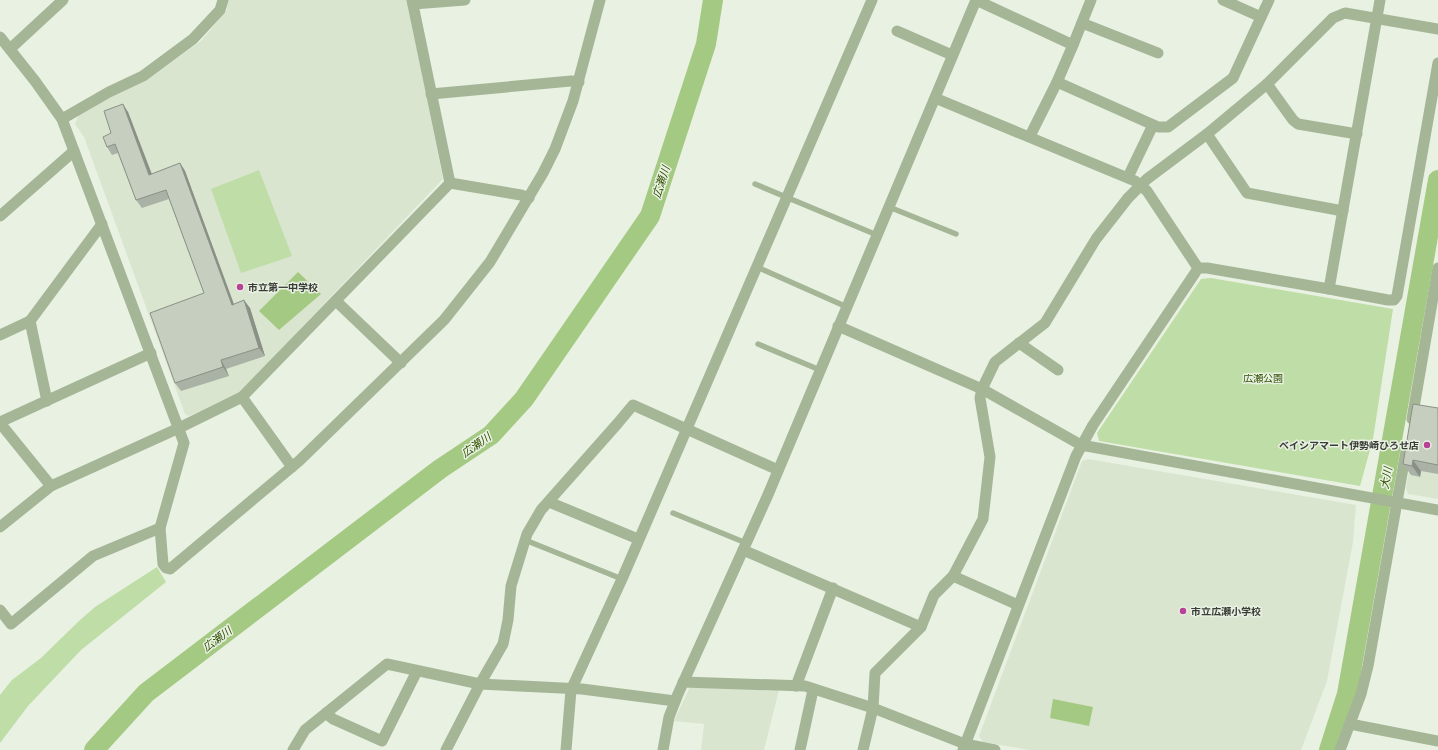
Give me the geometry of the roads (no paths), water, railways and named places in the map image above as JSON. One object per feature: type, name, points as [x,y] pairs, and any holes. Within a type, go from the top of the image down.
[{"type":"street","points":[[10,48],[63,0]]},
{"type":"street","points":[[62,119],[109,92],[143,76],[193,39],[220,10],[223,0]]},
{"type":"street","points":[[450,182],[412,2],[465,0]]},
{"type":"street","points":[[0,37],[10,48],[62,119],[184,443],[160,528],[163,564],[166,568],[170,569],[292,467],[401,363],[444,320],[490,262],[529,198],[554,149],[579,82],[600,0]]},
{"type":"street","points":[[566,750],[571,690],[622,579],[872,0]]},
{"type":"street","points":[[663,750],[669,717],[675,701],[778,470],[976,0],[1073,45]]},
{"type":"street","points":[[1030,136],[1057,82],[1092,0]]},
{"type":"street","points":[[1223,0],[1261,17]]},
{"type":"street","points":[[1057,82],[1158,127],[1168,126],[1233,78],[1269,0]]},
{"type":"street","points":[[1329,289],[1380,0]]},
{"type":"street","points":[[863,750],[873,708],[875,673],[921,627],[934,595],[953,576],[983,519],[990,458],[980,398],[982,389],[995,362],[1045,323],[1096,239],[1128,198],[1267,84],[1333,18],[1345,13],[1438,29]]},
{"type":"street","points":[[1082,23],[1158,53]]},
{"type":"street","points":[[897,31],[952,55]]},
{"type":"street","points":[[1198,268],[1207,268],[1394,300],[1397,296],[1438,63]]},
{"type":"street","points":[[431,94],[571,81],[579,82]]},
{"type":"street","points":[[1267,84],[1293,120],[1298,124],[1357,134]]},
{"type":"street","points":[[936,98],[1128,177],[1142,185],[1198,268]]},
{"type":"street","points":[[1128,177],[1153,125]]},
{"type":"street","points":[[1207,134],[1247,194],[1343,211]]},
{"type":"street","points":[[0,216],[74,151]]},
{"type":"street","points":[[450,182],[529,198]]},
{"type":"street","points":[[0,527],[51,486],[179,428],[242,397],[450,182]]},
{"type":"street","points":[[0,336],[30,321],[102,224]]},
{"type":"street","points":[[964,747],[1081,445],[1198,268]]},
{"type":"street","points":[[1340,750],[1350,724],[1368,666],[1395,502],[1436,294],[1438,268]]},
{"type":"street","points":[[336,301],[401,363]]},
{"type":"street","points":[[30,321],[47,401]]},
{"type":"street","points":[[838,326],[982,389],[1081,445],[1438,510]]},
{"type":"street","points":[[1019,343],[1058,370]]},
{"type":"street","points":[[51,486],[0,422],[151,353]]},
{"type":"street","points":[[242,397],[292,467]]},
{"type":"street","points":[[446,750],[480,684],[503,644],[508,620],[511,586],[524,540],[541,510],[632,405],[778,470]]},
{"type":"street","points":[[549,502],[638,539]]},
{"type":"street","points":[[0,610],[11,624],[93,556],[160,528]]},
{"type":"street","points":[[744,547],[921,627]]},
{"type":"street","points":[[953,576],[1018,605]]},
{"type":"street","points":[[796,686],[834,588]]},
{"type":"street","points":[[294,750],[305,730],[387,664],[480,684],[571,690],[582,689],[675,701]]},
{"type":"street","points":[[326,713],[333,718],[382,741],[417,671]]},
{"type":"street","points":[[683,682],[805,686],[813,690],[873,708],[964,747],[995,750]]},
{"type":"street","points":[[800,750],[813,690]]},
{"type":"street","points":[[1350,724],[1438,741]]},
{"type":"lane","points":[[755,184],[877,235]]},
{"type":"lane","points":[[889,207],[956,234]]},
{"type":"lane","points":[[756,267],[846,307]]},
{"type":"lane","points":[[758,344],[820,370]]},
{"type":"lane","points":[[673,513],[744,547]]},
{"type":"lane","points":[[524,540],[622,579]]},
{"type":"waterway","name":"広瀬川","points":[[94,750],[146,693],[440,469],[491,435],[524,399],[650,216],[706,44],[713,0]]},
{"type":"waterway","name":"大川","points":[[1329,750],[1347,694],[1438,180]]},
{"type":"place","name":"市立第一中学校","points":[[240,287]]},
{"type":"place","name":"ベイシアマート伊勢崎ひろせ店","points":[[1427,445]]},
{"type":"place","name":"市立広瀬小学校","points":[[1183,611]]},
{"type":"park label","name":"広瀬公園","points":[[1263,378]]}]
